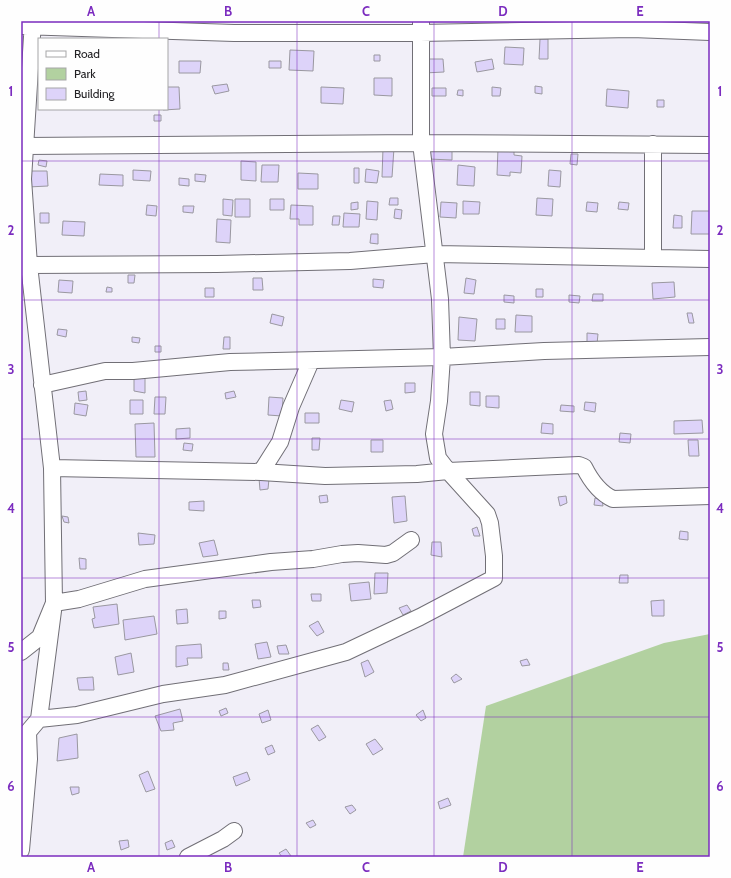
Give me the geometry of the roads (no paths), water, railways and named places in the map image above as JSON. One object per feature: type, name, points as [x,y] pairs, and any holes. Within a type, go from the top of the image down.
[{"type":"street","points":[[39,719],[54,603],[52,468],[29,265],[23,179],[29,24],[234,33],[421,27],[632,29],[710,32]]},
{"type":"street","points":[[21,850],[29,759],[24,732],[39,719],[77,715],[163,694],[225,685],[346,652],[494,578],[494,556],[490,523],[487,514],[438,458],[434,434],[439,401],[442,357],[440,298],[421,143],[421,27]]},
{"type":"street","points":[[25,146],[421,143],[710,145]]},
{"type":"street","points":[[653,144],[653,258]]},
{"type":"street","points":[[29,265],[209,264],[350,261],[435,254],[710,258]]},
{"type":"street","points":[[42,385],[105,371],[133,371],[230,362],[442,357],[544,351],[710,347]]},
{"type":"street","points":[[261,472],[280,442],[291,407],[311,361]]},
{"type":"street","points":[[52,468],[261,472],[325,476],[417,474],[448,471],[579,465],[584,467],[602,492],[613,499],[710,496]]},
{"type":"street","points":[[54,603],[80,599],[145,579],[271,562],[313,559],[358,552],[386,555],[394,553],[411,540]]},
{"type":"street","points":[[21,652],[40,637],[54,603]]},
{"type":"street","points":[[188,857],[223,839],[234,831]]}]
